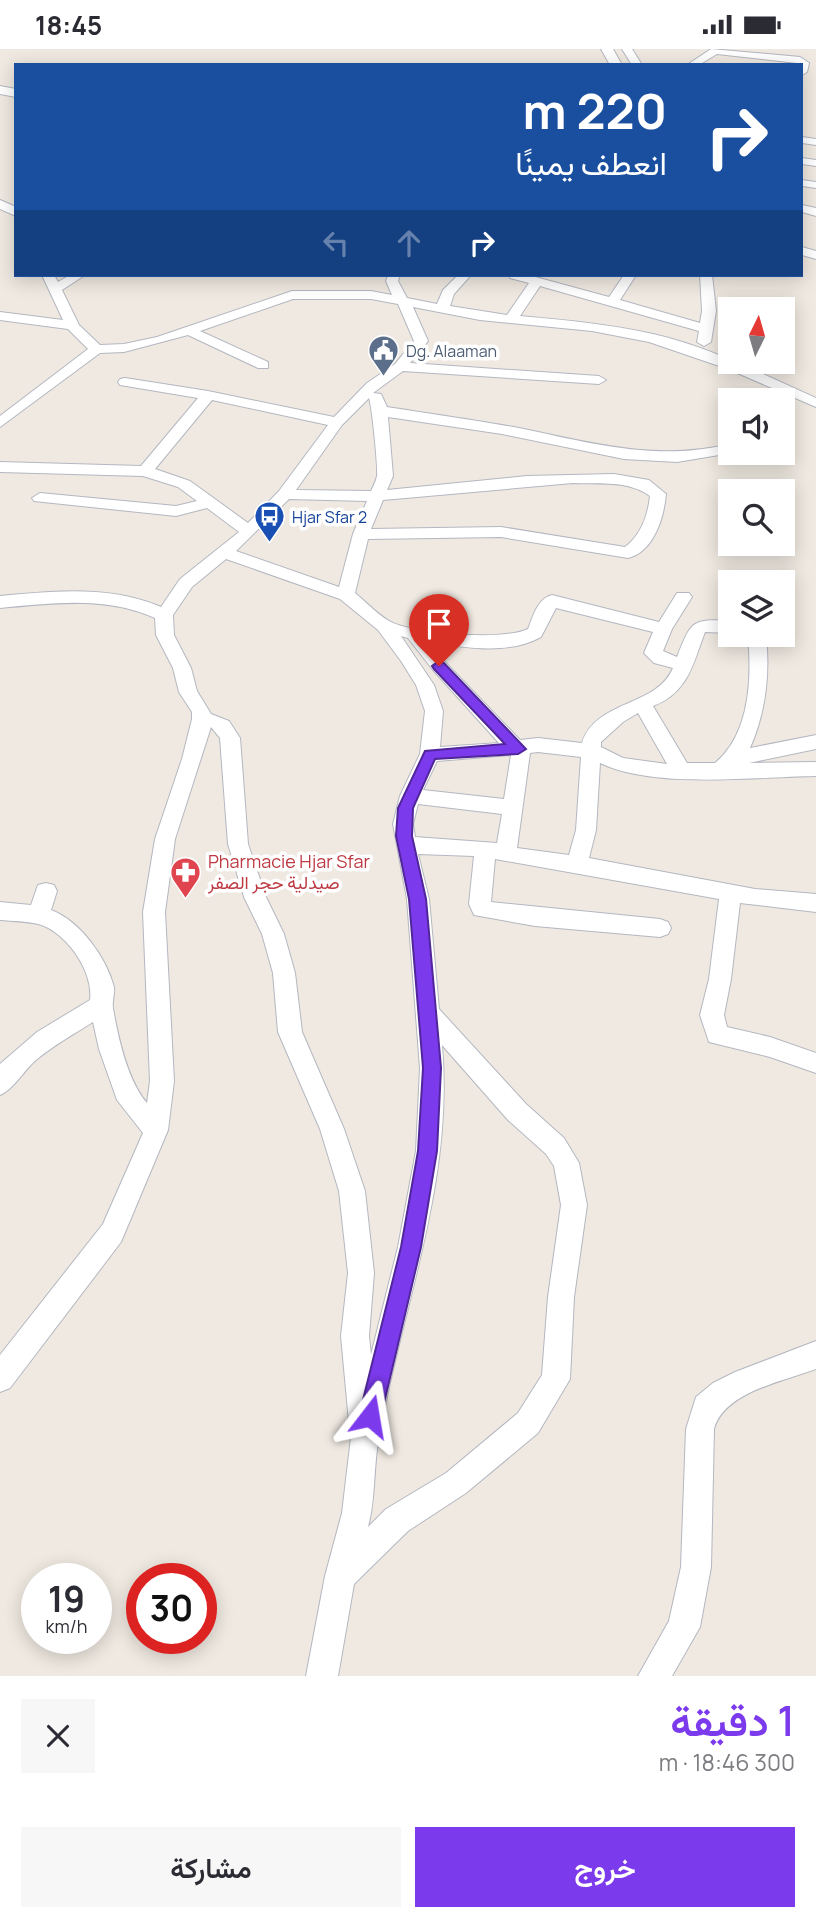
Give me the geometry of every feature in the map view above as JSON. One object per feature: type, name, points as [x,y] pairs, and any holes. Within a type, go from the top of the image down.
[{"type":"street","points":[[695,63],[716,50],[797,59],[804,63],[803,68]]},
{"type":"street","points":[[49,277],[72,325],[84,341],[97,349]]},
{"type":"street","points":[[56,288],[75,277]]},
{"type":"street","points":[[0,1378],[112,1233],[156,1129],[162,1081],[153,912],[165,839],[192,759],[202,719],[201,711],[188,692],[182,668],[165,635],[164,615],[186,583],[249,531],[285,494],[337,422],[372,386],[400,367],[421,341],[416,322],[399,300],[391,281],[393,277]]},
{"type":"street","points":[[442,309],[448,293],[463,277]]},
{"type":"street","points":[[522,277],[708,329]]},
{"type":"street","points":[[612,302],[629,277]]},
{"type":"street","points":[[700,354],[708,329],[706,277]]},
{"type":"street","points":[[510,320],[537,281]]},
{"type":"street","points":[[0,423],[97,349],[142,344],[292,295],[342,289],[510,320],[592,327],[652,338],[700,354],[783,388]]},
{"type":"street","points":[[0,316],[72,325]]},
{"type":"street","points":[[652,338],[666,317]]},
{"type":"street","points":[[188,330],[226,351],[263,365]]},
{"type":"street","points":[[400,367],[599,380]]},
{"type":"street","points":[[125,382],[208,395],[337,422]]},
{"type":"street","points":[[346,594],[361,534],[386,476],[380,435],[381,411],[372,386]]},
{"type":"street","points":[[795,393],[814,400]]},
{"type":"street","points":[[145,471],[167,448],[208,395]]},
{"type":"street","points":[[381,411],[666,459],[718,452]]},
{"type":"street","points":[[0,467],[121,468],[145,471],[184,484],[249,531]]},
{"type":"street","points":[[285,494],[376,496],[590,477],[643,483],[658,490],[651,525],[636,549],[628,553],[500,532],[361,534]]},
{"type":"street","points":[[40,498],[176,511],[209,502]]},
{"type":"street","points":[[224,553],[346,594],[384,626],[408,657],[429,694],[434,711],[430,754],[410,796],[403,824],[418,899],[432,1068],[428,1151],[408,1261],[365,1438],[357,1513],[340,1576],[322,1676]]},
{"type":"street","points":[[682,665],[660,659],[653,653],[663,629],[683,597]]},
{"type":"street","points":[[0,602],[108,598],[139,604],[164,615]]},
{"type":"street","points":[[384,626],[415,634],[490,641],[523,639],[535,633],[552,601],[663,629]]},
{"type":"street","points":[[577,864],[586,830],[592,740],[626,710],[671,690],[700,627],[718,627]]},
{"type":"street","points":[[415,634],[439,666],[518,749],[522,763],[513,808],[495,851],[480,904],[482,909],[535,917],[660,928]]},
{"type":"street","points":[[726,765],[741,748],[757,687],[757,647]]},
{"type":"street","points":[[642,704],[682,772]]},
{"type":"street","points":[[202,719],[219,721],[226,727],[230,738],[239,844],[284,973],[290,1032],[332,1129],[352,1191],[361,1273],[355,1336],[365,1438]]},
{"type":"street","points":[[430,754],[518,749],[538,745],[591,751],[619,764],[655,771],[682,772],[726,765],[816,742]]},
{"type":"street","points":[[726,765],[816,769]]},
{"type":"street","points":[[410,796],[513,808]]},
{"type":"street","points":[[406,845],[495,851],[755,898],[816,903]]},
{"type":"street","points":[[39,915],[46,891]]},
{"type":"street","points":[[730,893],[720,979],[712,1015],[717,1035],[815,1059]]},
{"type":"street","points":[[0,911],[39,915],[69,931],[84,948],[103,988],[101,1005],[111,1049],[129,1100],[156,1129]]},
{"type":"street","points":[[0,1084],[5,1073],[42,1042],[101,1005]]},
{"type":"street","points":[[340,1576],[397,1520],[456,1483],[528,1423],[556,1379],[561,1297],[574,1205],[566,1163],[555,1146],[517,1112],[427,1012]]},
{"type":"street","points":[[654,1676],[684,1627],[696,1567],[699,1429],[706,1407],[745,1382],[816,1356]]},
{"type":"place","name":"Dg. Alaaman","points":[[383,378]]},
{"type":"place","name":"Hjar Sfar 2","points":[[269,544]]},
{"type":"place","name":"Pharmacie Hjar Sfar صيدلية حجر الصفر","points":[[185,899]]},
{"type":"route","points":[[370,1416],[411,1247],[428,1151],[432,1068],[418,899],[404,836],[405,808],[430,754],[518,749],[439,666]]}]
